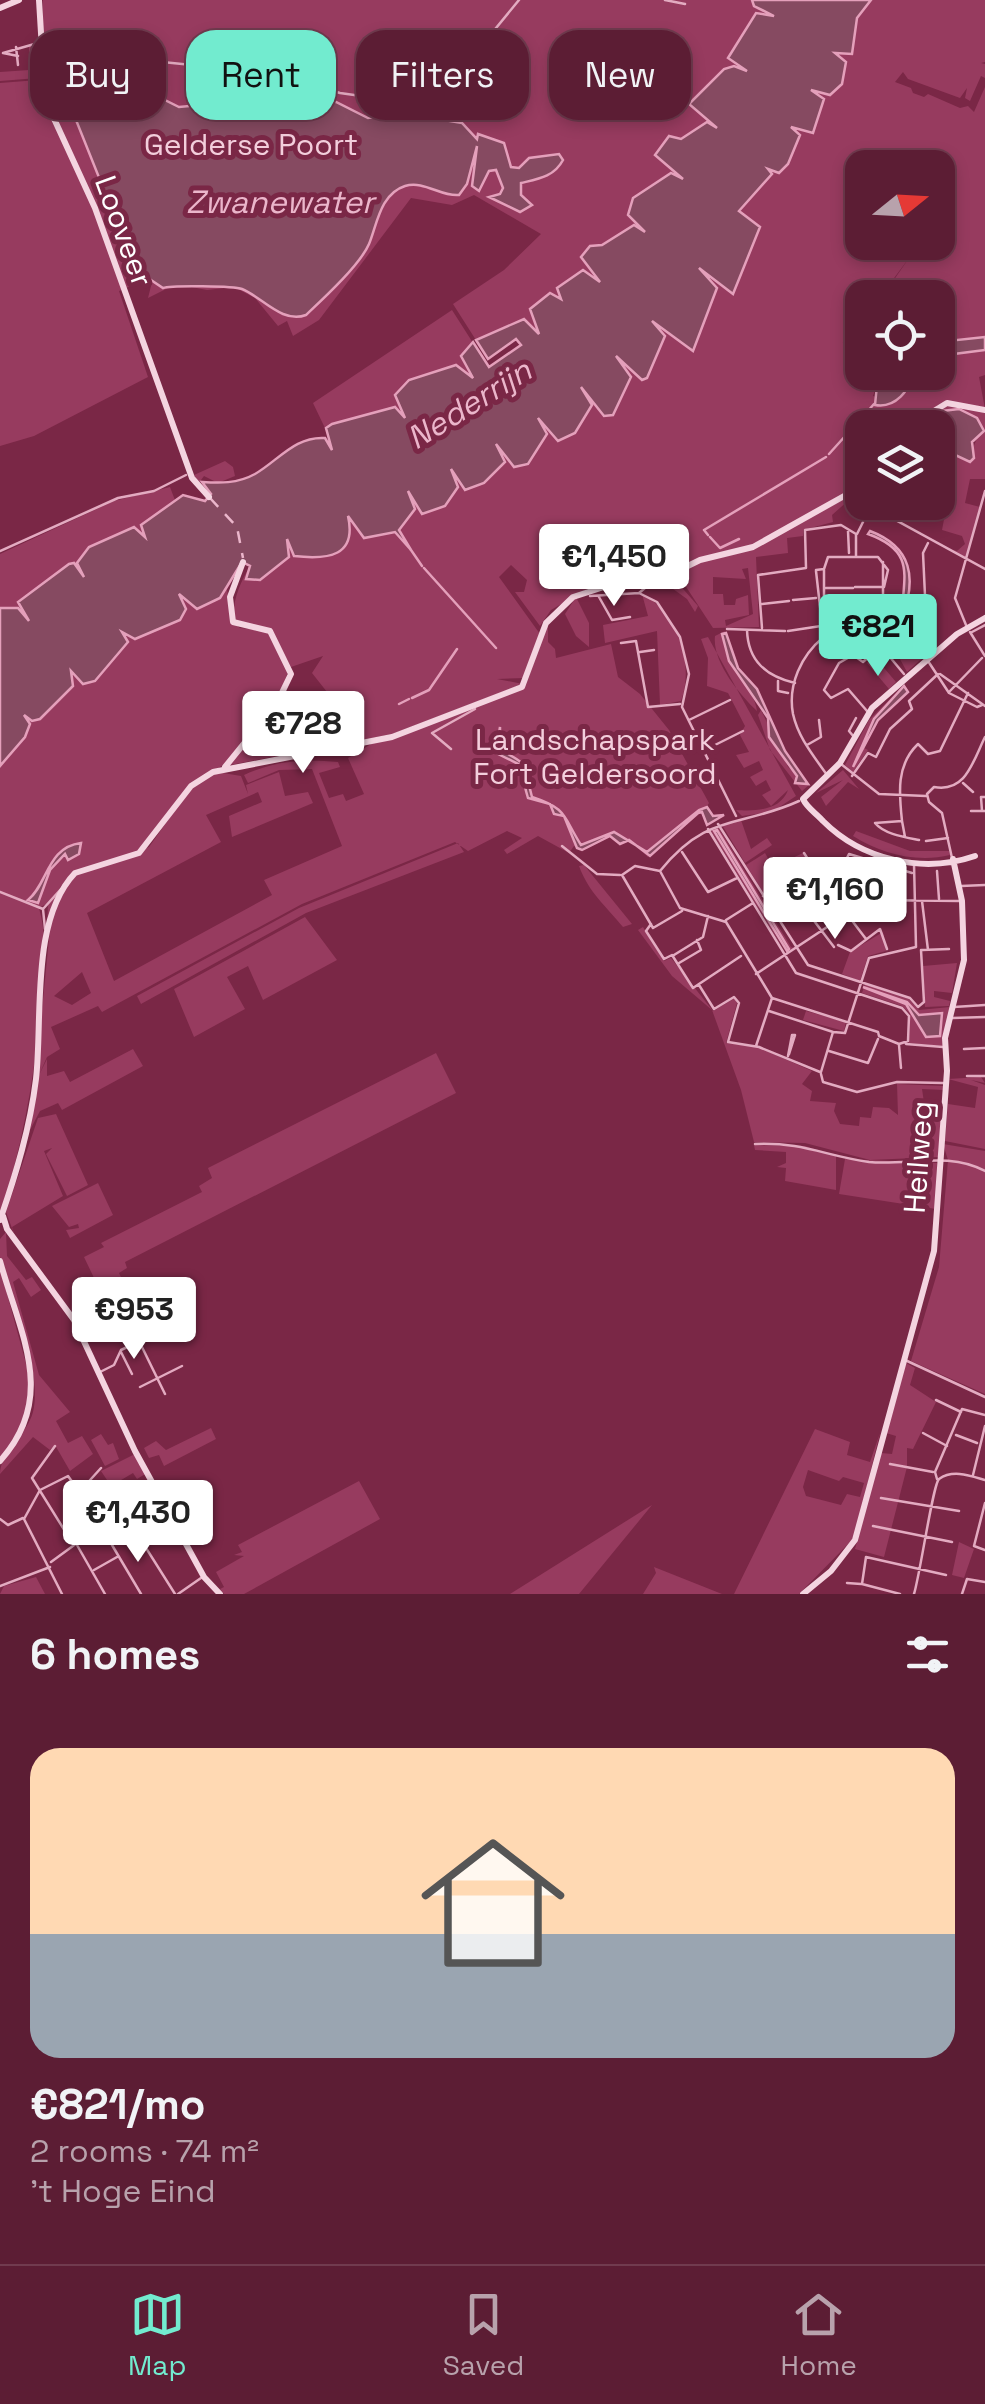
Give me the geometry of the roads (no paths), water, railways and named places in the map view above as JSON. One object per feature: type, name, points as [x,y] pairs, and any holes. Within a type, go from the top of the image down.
[{"type":"street","points":[[0,8],[19,0]]},
{"type":"street","name":"Looveer","points":[[39,0],[40,30]]},
{"type":"street","points":[[166,62],[272,73],[340,93],[436,105],[520,0]]},
{"type":"street","points":[[664,0],[685,4]]},
{"type":"street","points":[[18,56],[3,53],[30,45]]},
{"type":"street","points":[[16,47],[18,66]]},
{"type":"street","name":"Looveer","points":[[53,120],[94,208],[190,473],[209,497]]},
{"type":"street","points":[[936,410],[947,403],[985,410]]},
{"type":"street","points":[[1,551],[118,498],[154,491],[190,473]]},
{"type":"street","points":[[949,692],[985,656],[954,606],[985,492]]},
{"type":"street","points":[[638,593],[704,559],[753,547],[845,494]]},
{"type":"street","points":[[856,556],[856,534],[864,520]]},
{"type":"street","points":[[889,520],[985,568]]},
{"type":"street","points":[[806,568],[805,530],[817,525],[856,534]]},
{"type":"street","points":[[848,530],[849,556]]},
{"type":"street","points":[[913,630],[926,617],[923,552],[930,541]]},
{"type":"street","points":[[823,618],[825,558],[878,557],[883,562],[884,587],[880,650],[864,662],[853,655],[838,663],[824,690],[831,698],[848,690],[868,712]]},
{"type":"street","points":[[224,768],[276,702],[291,669],[270,631],[233,622],[230,596],[244,562]]},
{"type":"street","points":[[762,628],[760,573],[824,568]]},
{"type":"street","points":[[816,570],[818,598],[828,631]]},
{"type":"street","points":[[43,909],[81,868],[139,853],[191,786],[224,768],[286,761],[374,742],[526,684],[546,624],[568,601],[586,591],[649,585]]},
{"type":"street","points":[[825,588],[884,587]]},
{"type":"street","points":[[586,591],[598,596],[650,596],[675,627],[686,654],[689,680],[682,704],[737,818]]},
{"type":"street","points":[[598,596],[612,620],[630,616]]},
{"type":"street","points":[[760,604],[818,598]]},
{"type":"street","points":[[828,776],[806,745],[794,717],[794,683],[804,660],[828,631],[851,623],[884,621],[913,630],[938,674],[984,706]]},
{"type":"street","points":[[660,872],[681,850],[718,824],[768,815],[804,800],[840,763],[868,712],[930,657],[985,622]]},
{"type":"street","points":[[727,629],[787,631],[824,625]]},
{"type":"street","points":[[748,630],[757,663],[779,679],[794,683]]},
{"type":"street","points":[[621,643],[636,641],[648,707],[682,704]]},
{"type":"street","points":[[628,656],[654,650]]},
{"type":"street","points":[[889,656],[907,678]]},
{"type":"street","points":[[938,674],[937,680],[949,692],[964,702],[984,706]]},
{"type":"street","points":[[852,776],[868,752],[876,757],[890,728],[912,709],[909,701],[938,674]]},
{"type":"street","points":[[772,696],[778,691],[779,679]]},
{"type":"street","points":[[778,691],[788,693]]},
{"type":"street","points":[[904,837],[900,774],[918,744],[928,754],[940,752],[968,693]]},
{"type":"street","points":[[688,721],[730,700]]},
{"type":"street","points":[[451,749],[432,734],[457,722],[479,704]]},
{"type":"street","points":[[855,738],[849,731],[856,718]]},
{"type":"street","points":[[806,745],[821,737],[819,720]]},
{"type":"street","points":[[703,750],[742,731]]},
{"type":"street","points":[[840,763],[879,794],[926,796],[933,788],[947,790],[962,782],[985,737]]},
{"type":"street","points":[[962,782],[974,792]]},
{"type":"street","name":"Heilweg","points":[[802,1594],[831,1571],[855,1540],[932,1266],[949,1018],[964,960],[960,886],[941,811],[926,796]]},
{"type":"street","points":[[971,811],[983,811],[981,798],[985,797]]},
{"type":"street","points":[[804,800],[848,840],[871,852],[935,867],[985,854]]},
{"type":"street","points":[[902,820],[875,825],[919,840]]},
{"type":"street","points":[[718,824],[808,965],[910,998],[918,1007],[924,1002],[912,900],[914,864]]},
{"type":"street","points":[[708,829],[796,973],[902,1008],[908,1016],[901,1068]]},
{"type":"street","points":[[926,841],[948,838]]},
{"type":"street","points":[[562,846],[599,875],[622,874],[635,866],[660,872],[683,910],[724,920],[753,902]]},
{"type":"street","points":[[681,850],[708,892],[737,878]]},
{"type":"street","points":[[804,853],[841,909]]},
{"type":"street","points":[[866,938],[842,897],[839,867],[852,853],[876,865],[914,873]]},
{"type":"street","points":[[762,896],[810,864]]},
{"type":"street","points":[[935,867],[939,900]]},
{"type":"street","points":[[622,874],[654,928],[683,910]]},
{"type":"street","points":[[785,882],[794,898],[802,900],[803,912],[820,934],[836,946],[853,950],[883,930],[888,952]]},
{"type":"street","points":[[960,886],[985,885]]},
{"type":"street","points":[[61,889],[52,909],[48,935],[36,1082],[24,1148],[1,1216],[3,1232],[74,1320],[135,1450],[204,1576],[220,1594]]},
{"type":"street","points":[[0,892],[43,909]]},
{"type":"street","points":[[836,902],[842,897]]},
{"type":"street","points":[[755,975],[820,934],[848,911],[875,898],[962,901]]},
{"type":"street","points":[[922,900],[928,950]]},
{"type":"street","points":[[43,909],[48,935]]},
{"type":"street","points":[[651,924],[646,931],[664,959],[704,936],[708,916]]},
{"type":"street","points":[[724,920],[742,955],[772,998],[878,1032],[868,1063],[828,1051]]},
{"type":"street","points":[[678,964],[701,950],[697,940]]},
{"type":"street","points":[[767,1011],[843,1035],[869,958],[888,952],[949,949]]},
{"type":"street","points":[[672,955],[692,986],[742,955]]},
{"type":"street","points":[[699,985],[714,1009],[736,998],[739,1002],[728,1042],[788,1056],[821,1072]]},
{"type":"street","points":[[756,1046],[772,998]]},
{"type":"street","points":[[952,1007],[985,1005]]},
{"type":"street","points":[[949,1018],[985,1017]]},
{"type":"street","points":[[834,1032],[821,1072],[823,1082],[857,1092],[898,1082],[946,1083]]},
{"type":"street","points":[[878,1036],[902,1044],[946,1047]]},
{"type":"street","points":[[964,1048],[985,1048]]},
{"type":"street","points":[[967,1076],[985,1076]]},
{"type":"street","points":[[754,1144],[796,1143],[869,1162],[941,1161],[985,1171]]},
{"type":"street","points":[[0,1262],[34,1389],[26,1426],[0,1460]]},
{"type":"street","points":[[99,1372],[114,1365],[120,1351],[161,1331]]},
{"type":"street","points":[[139,1342],[164,1394]]},
{"type":"street","points":[[120,1351],[132,1374]]},
{"type":"street","points":[[903,1359],[985,1397]]},
{"type":"street","points":[[140,1387],[182,1366]]},
{"type":"street","points":[[936,1400],[961,1412]]},
{"type":"street","points":[[914,1594],[938,1480],[935,1472],[961,1412],[966,1408],[985,1415]]},
{"type":"street","points":[[972,1477],[985,1426]]},
{"type":"street","points":[[923,1433],[947,1446]]},
{"type":"street","points":[[954,1435],[977,1442]]},
{"type":"street","points":[[55,1446],[32,1478],[92,1570],[104,1593],[97,1594]]},
{"type":"street","points":[[890,1464],[935,1472]]},
{"type":"street","points":[[0,1519],[8,1525],[24,1517],[40,1490],[66,1475],[79,1494],[101,1468]]},
{"type":"street","points":[[938,1480],[954,1474],[985,1480]]},
{"type":"street","points":[[82,1490],[106,1530]]},
{"type":"street","points":[[881,1498],[959,1511]]},
{"type":"street","points":[[0,1586],[50,1564],[75,1544],[165,1502]]},
{"type":"street","points":[[985,1502],[974,1546],[985,1550]]},
{"type":"street","points":[[24,1517],[62,1594]]},
{"type":"street","points":[[128,1520],[176,1594],[204,1576]]},
{"type":"street","points":[[873,1526],[952,1542]]},
{"type":"street","points":[[112,1545],[141,1594]]},
{"type":"street","points":[[92,1570],[118,1556]]},
{"type":"street","points":[[862,1584],[868,1556],[946,1575]]},
{"type":"street","points":[[962,1594],[968,1579],[985,1582]]},
{"type":"street","points":[[847,1583],[900,1594]]},
{"type":"water","name":"Nederrijn","points":[[752,0],[871,0],[857,18],[852,54],[835,53],[846,62],[842,84],[830,95],[811,90],[824,99],[813,133],[791,127],[800,135],[788,164],[779,173],[768,169],[772,174],[739,211],[760,227],[733,294],[699,268],[717,288],[693,351],[652,321],[665,336],[647,378],[642,380],[616,356],[631,377],[613,415],[604,416],[581,387],[592,405],[575,433],[558,441],[538,418],[547,434],[528,464],[514,467],[496,444],[505,462],[484,483],[465,490],[451,469],[458,487],[445,506],[422,514],[408,491],[415,509],[399,530],[411,550],[395,532],[364,538],[348,516],[348,540],[338,552],[318,557],[294,556],[287,539],[289,557],[260,580],[246,579],[250,566],[242,562],[220,598],[197,609],[179,594],[186,609],[180,620],[135,639],[122,632],[128,642],[95,681],[83,684],[71,671],[73,686],[40,719],[32,721],[24,715],[30,724],[25,737],[0,766],[0,608],[18,608],[29,621],[18,602],[69,564],[74,563],[84,577],[77,563],[89,547],[134,527],[145,537],[141,525],[183,495],[205,501],[211,494],[202,482],[248,477],[296,445],[314,438],[325,438],[332,450],[326,428],[332,424],[395,407],[405,418],[395,395],[409,380],[456,365],[473,378],[461,356],[473,342],[489,367],[521,345],[516,339],[488,359],[476,340],[524,319],[539,334],[530,309],[550,293],[561,299],[557,288],[583,270],[600,282],[581,257],[590,246],[602,245],[634,225],[645,232],[628,215],[633,198],[671,173],[683,179],[655,155],[669,136],[681,139],[707,122],[717,128],[691,102],[724,69],[734,66],[747,71],[728,58],[756,13],[774,16],[754,6]]},
{"type":"water","name":"Zwanewater","points":[[166,100],[186,106],[186,120],[336,120],[336,102],[356,112],[356,120],[462,123],[477,139],[478,134],[504,143],[511,167],[519,168],[529,158],[559,154],[563,160],[550,174],[521,183],[521,195],[532,205],[520,212],[489,197],[500,194],[503,188],[496,170],[489,171],[479,191],[472,186],[477,146],[467,184],[459,195],[419,185],[397,190],[385,203],[364,252],[306,315],[289,316],[242,289],[163,288],[136,270],[76,120],[166,120]]},
{"type":"water","points":[[985,337],[985,350],[955,354],[955,340]]},
{"type":"water","points":[[876,390],[907,390],[890,404],[875,405]]},
{"type":"water","points":[[959,409],[977,418],[984,431],[972,442],[974,458],[970,462],[955,455],[955,410],[950,410]]},
{"type":"water","points":[[870,531],[895,546],[903,555],[910,577],[902,618],[901,558],[884,541],[868,534]]},
{"type":"water","points":[[726,633],[738,668],[757,689],[785,751],[808,784],[795,783],[797,776],[769,737],[768,718],[729,661],[722,634]]},
{"type":"water","points":[[904,686],[908,692],[878,720],[853,767],[874,719]]},
{"type":"water","points":[[500,727],[500,750],[522,763],[532,797],[549,804],[528,798],[523,768],[496,753]]},
{"type":"water","points":[[550,804],[563,814],[581,845],[614,832],[628,840],[620,844],[610,836],[582,850],[577,848],[564,816],[554,814]]},
{"type":"water","points":[[707,807],[713,816],[724,815],[707,825],[702,812],[698,813],[650,856],[636,845],[647,852],[699,810]]},
{"type":"water","points":[[717,830],[789,949],[787,951],[714,831]]},
{"type":"water","points":[[81,843],[79,854],[68,860],[65,854],[50,870],[38,903],[28,900],[61,851]]},
{"type":"water","points":[[863,987],[907,1002],[919,1015],[942,1013],[940,1036],[926,1037],[906,1004]]},
{"type":"waterway","points":[[869,410],[874,404]]},
{"type":"waterway","points":[[829,454],[845,436]]},
{"type":"waterway","points":[[708,535],[704,530],[826,457]]},
{"type":"waterway","points":[[710,537],[720,548],[739,539]]},
{"type":"waterway","points":[[411,550],[422,566]]},
{"type":"waterway","points":[[424,568],[496,648]]},
{"type":"waterway","points":[[412,698],[429,690],[457,649]]},
{"type":"waterway","points":[[399,704],[409,699]]},
{"type":"park label","name":"Gelderse Poort","points":[[251,144]]},
{"type":"park label","name":"Landschapspark Fort Geldersoord","points":[[595,756]]}]
